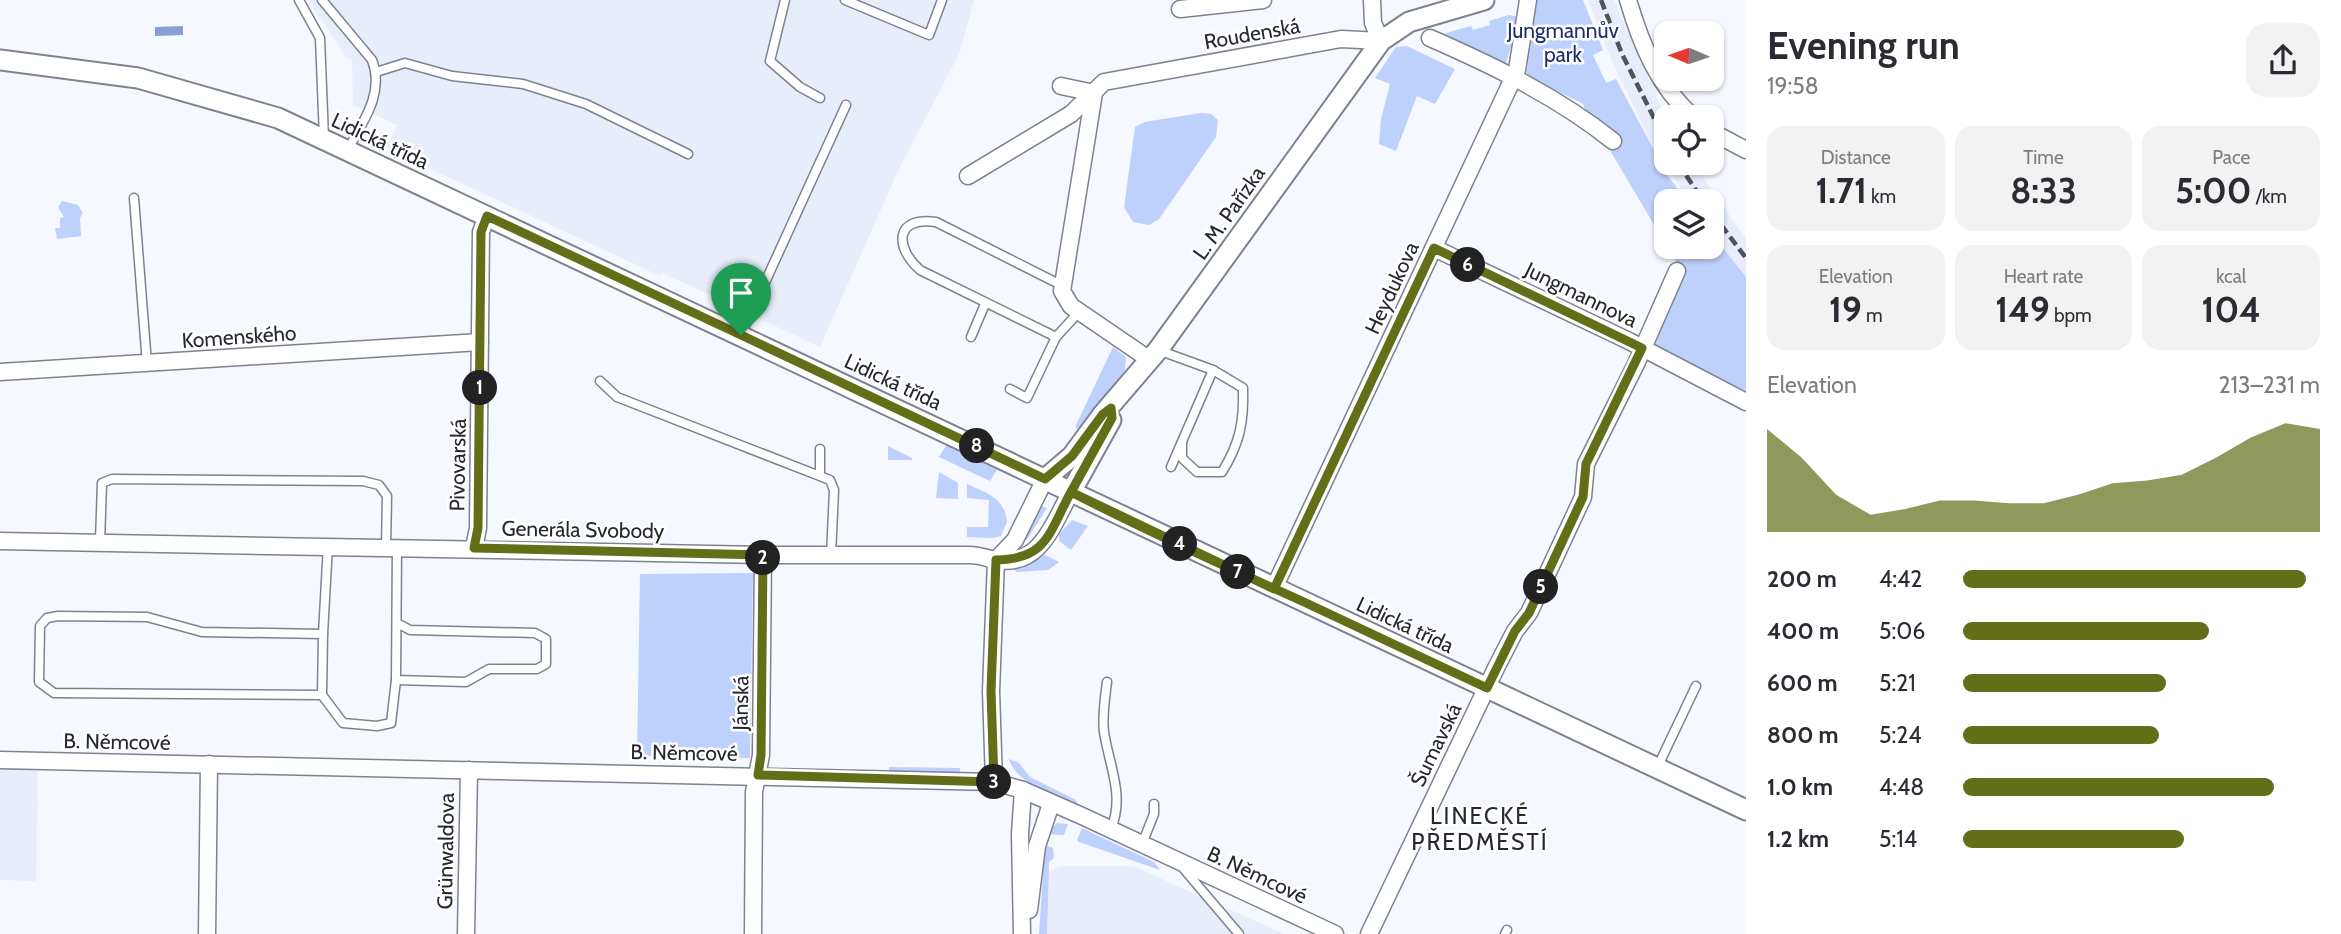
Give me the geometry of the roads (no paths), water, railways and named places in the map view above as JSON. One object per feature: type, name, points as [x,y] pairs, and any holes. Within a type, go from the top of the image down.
[{"type":"street","name":"Roudenská","points":[[1180,9],[1264,0]]},
{"type":"street","points":[[1372,0],[1373,23],[1381,41],[1409,22],[1484,0]]},
{"type":"street","name":"Heydukova","points":[[1274,589],[1513,79],[1526,24],[1528,0]]},
{"type":"street","points":[[1628,0],[1658,76],[1670,95],[1680,105]]},
{"type":"street","points":[[1430,38],[1505,71],[1513,79],[1580,114],[1613,141]]},
{"type":"street","name":"Roudenská","points":[[1061,86],[1099,88],[1341,39],[1381,41]]},
{"type":"street","name":"L. M. Pařízka","points":[[1045,479],[1072,456],[1103,414],[1111,408],[1154,355],[1381,41]]},
{"type":"street","name":"Lidická třída","points":[[0,60],[108,72],[184,89],[278,118],[1746,810]]},
{"type":"street","name":"Roudenská","points":[[968,176],[1055,125],[1099,88]]},
{"type":"street","points":[[1099,88],[1063,286],[1066,300],[1079,312],[1154,355]]},
{"type":"street","points":[[1724,138],[1746,150]]},
{"type":"street","name":"Pivovarská","points":[[474,548],[478,528],[481,232],[487,216]]},
{"type":"street","name":"Jungmannova","points":[[1434,248],[1642,348],[1746,402]]},
{"type":"street","name":"Šumavská","points":[[1369,934],[1515,631],[1529,613],[1583,497],[1586,464],[1677,271]]},
{"type":"street","name":"Komenského","points":[[0,372],[480,342]]},
{"type":"street","points":[[1071,492],[1112,418],[1111,408]]},
{"type":"street","points":[[994,782],[991,691],[996,560],[1015,540],[1045,479]]},
{"type":"street","name":"Generála Svobody","points":[[0,541],[763,555],[970,555],[996,560],[1022,560],[1044,543],[1071,492]]},
{"type":"street","name":"Jánská","points":[[753,934],[754,792],[761,755],[763,555]]},
{"type":"street","name":"B. Němcové","points":[[0,760],[994,782],[1023,790],[1111,829],[1335,934]]},
{"type":"street","points":[[207,934],[209,764]]},
{"type":"street","name":"Grünwaldova","points":[[466,934],[469,770]]},
{"type":"street","points":[[1022,930],[1020,834],[1023,790]]},
{"type":"street","points":[[1022,930],[1032,903],[1039,836],[1051,804]]},
{"type":"lane","points":[[299,0],[320,38],[324,140]]},
{"type":"lane","points":[[322,0],[372,61],[376,72],[370,112],[347,151]]},
{"type":"lane","points":[[785,0],[770,61],[800,87],[820,98]]},
{"type":"lane","points":[[845,0],[929,35],[942,0]]},
{"type":"lane","points":[[376,72],[405,63],[452,76],[523,84],[586,104],[688,154]]},
{"type":"lane","points":[[741,335],[846,105]]},
{"type":"lane","points":[[134,198],[147,364]]},
{"type":"lane","points":[[1056,337],[920,270],[905,257],[901,247],[904,234],[910,225],[921,219],[936,222],[1063,286]]},
{"type":"lane","points":[[971,337],[985,304]]},
{"type":"lane","points":[[1010,389],[1027,398],[1056,337],[1079,312]]},
{"type":"lane","points":[[1154,355],[1213,370],[1243,388],[1244,411],[1237,447],[1222,472],[1197,472],[1182,458],[1182,442]]},
{"type":"lane","points":[[1171,467],[1213,370]]},
{"type":"lane","points":[[600,381],[617,397],[830,480],[834,490],[831,555]]},
{"type":"lane","points":[[820,449],[820,475]]},
{"type":"lane","points":[[100,542],[102,483],[112,479],[363,481],[379,485],[387,496],[397,623],[394,716],[391,723],[343,723],[322,695],[328,545]]},
{"type":"lane","points":[[322,695],[54,693],[39,682],[40,626],[47,618],[58,616],[147,617],[202,632],[323,634]]},
{"type":"lane","points":[[396,680],[466,682],[489,669],[537,669],[546,664],[547,651],[545,639],[535,633],[410,630],[397,623]]},
{"type":"lane","points":[[1107,682],[1104,733],[1112,757],[1117,799],[1117,814],[1111,829]]},
{"type":"lane","points":[[1657,768],[1696,686]]},
{"type":"lane","points":[[1142,844],[1154,814],[1154,804]]},
{"type":"lane","points":[[1177,860],[1240,934]]},
{"type":"railway","points":[[1601,0],[1622,54],[1654,118]]},
{"type":"railway","points":[[1686,175],[1695,189]]},
{"type":"railway","points":[[1724,229],[1746,258]]},
{"type":"district","name":"LINECKÉ PŘEDMĚSTÍ","points":[[1480,829]]},
{"type":"park label","name":"Jungmannův park","points":[[1563,43]]}]
